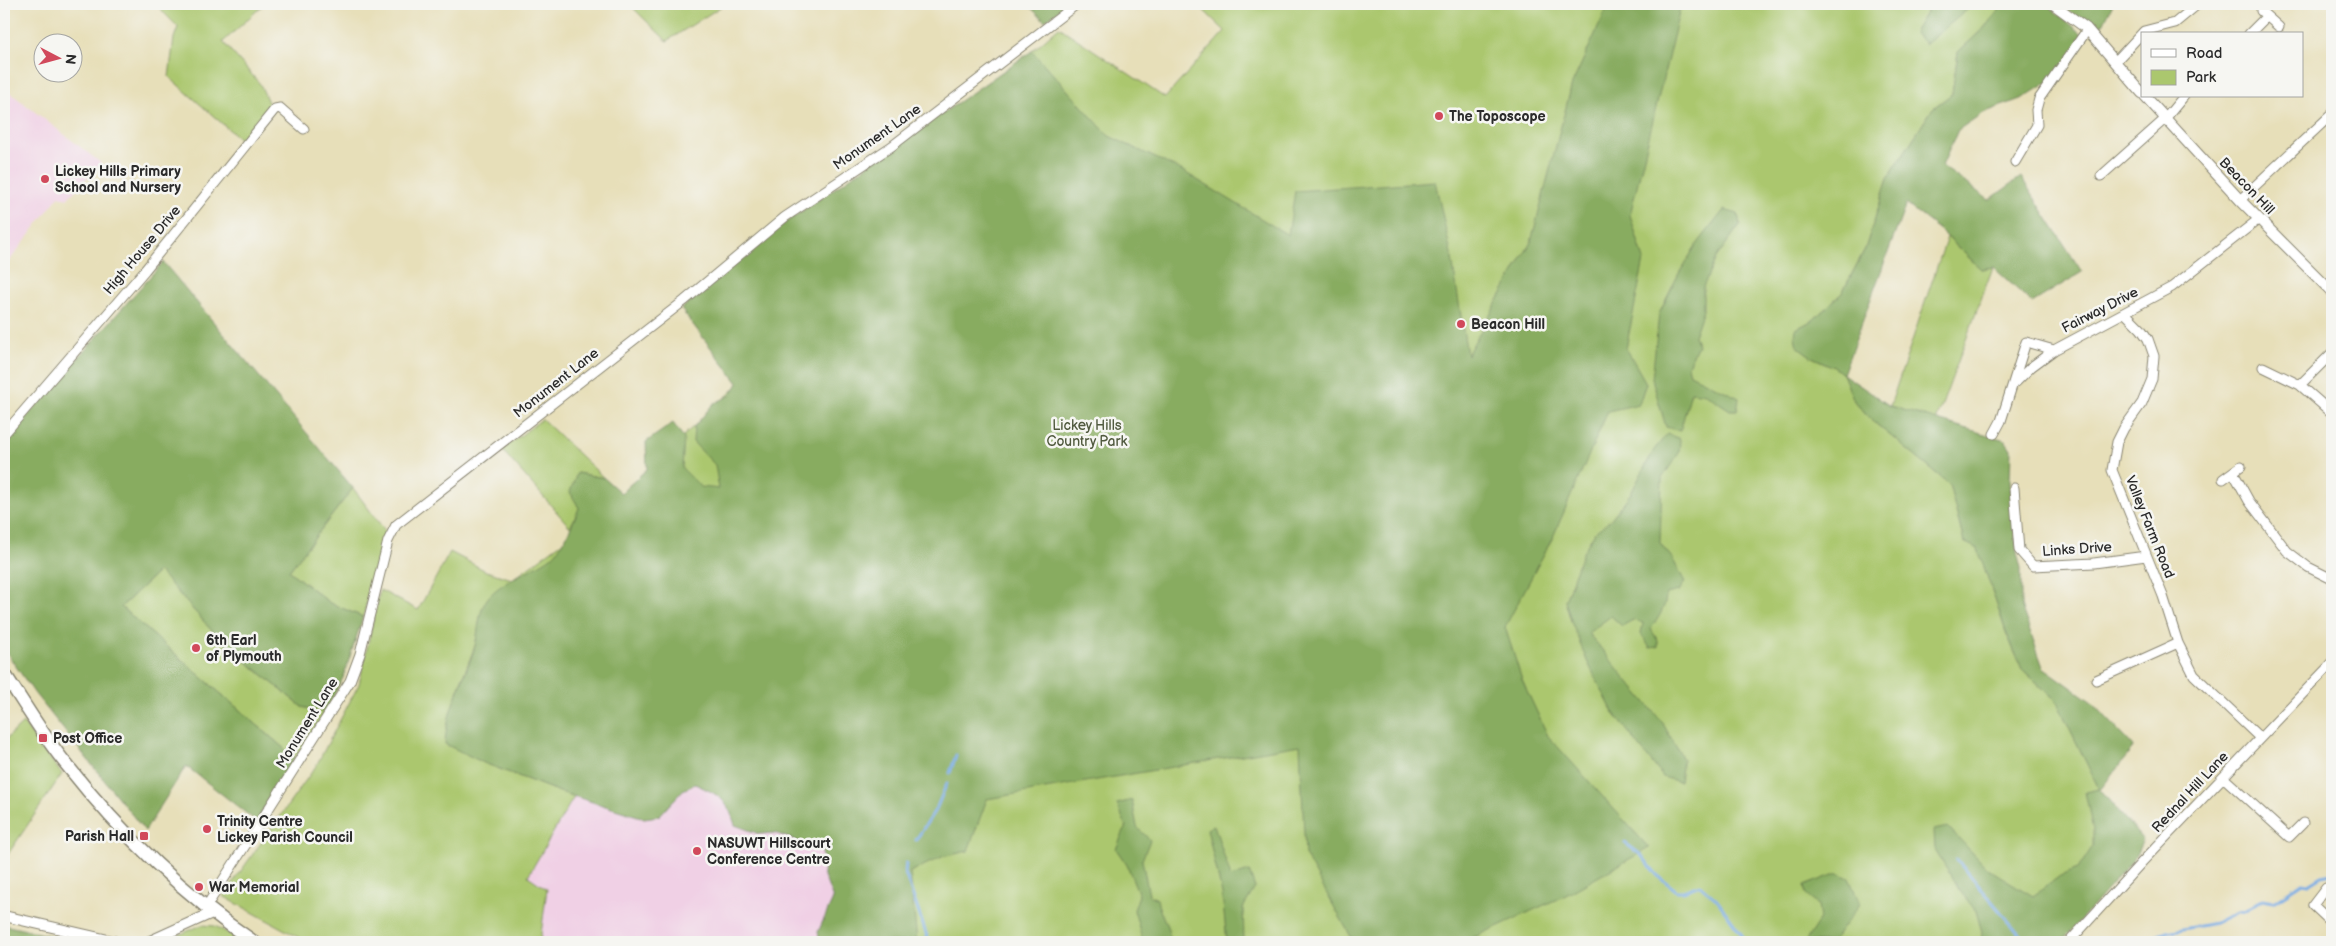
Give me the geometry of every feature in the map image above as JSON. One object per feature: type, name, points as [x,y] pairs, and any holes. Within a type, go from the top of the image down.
[{"type":"main road","points":[[4,673],[65,763],[106,811],[209,910],[254,942]]},
{"type":"street","name":"Monument Lane","points":[[209,910],[350,681],[360,654],[388,541],[396,525],[684,301],[785,217],[892,146],[1077,4]]},
{"type":"street","points":[[2053,4],[2088,30],[2141,92]]},
{"type":"street","points":[[2143,32],[2175,23],[2198,4]]},
{"type":"street","points":[[2250,32],[2264,14],[2278,27]]},
{"type":"street","points":[[2015,162],[2037,125],[2036,110],[2039,99],[2088,30]]},
{"type":"street","points":[[2115,62],[2141,34]]},
{"type":"street","name":"Beacon Hill","points":[[2147,98],[2240,200],[2332,292]]},
{"type":"street","points":[[2101,176],[2165,119],[2182,98]]},
{"type":"street","name":"High House Drive","points":[[4,434],[145,270],[276,110],[280,108],[304,129]]},
{"type":"street","points":[[2240,200],[2332,114]]},
{"type":"street","name":"Fairway Drive","points":[[1994,434],[2001,421],[2014,384],[2026,342],[2054,350],[2125,313],[2172,287],[2259,219]]},
{"type":"street","name":"Valley Farm Road","points":[[2125,313],[2142,329],[2148,339],[2154,356],[2153,371],[2152,379],[2142,403],[2117,442],[2112,470],[2163,596],[2178,643],[2194,675],[2260,738]]},
{"type":"street","points":[[2014,384],[2030,367],[2054,350]]},
{"type":"street","points":[[2300,385],[2332,353]]},
{"type":"street","points":[[2263,367],[2300,385],[2332,412]]},
{"type":"street","points":[[2223,479],[2237,469],[2249,501],[2288,551],[2308,567],[2332,579]]},
{"type":"street","name":"Links Drive","points":[[2014,488],[2019,550],[2033,566],[2094,563],[2146,556]]},
{"type":"street","points":[[2096,680],[2178,643]]},
{"type":"street","name":"Rednal Hill Lane","points":[[2069,942],[2332,663]]},
{"type":"street","points":[[2224,777],[2289,838],[2303,823]]},
{"type":"street","points":[[2326,888],[2314,905],[2332,923]]},
{"type":"street","points":[[148,942],[209,910]]},
{"type":"street","points":[[4,916],[116,942]]},
{"type":"shaded area","name":"Lickey Hills Primary School and Nursery","points":[[4,88],[101,163],[67,199],[59,196],[4,268]]},
{"type":"shaded area","name":"NASUWT Hillscourt Conference Centre","points":[[697,783],[855,844],[872,942],[540,942],[547,889],[528,876],[575,795],[644,818],[659,816],[683,790]]},
{"type":"green space","points":[[155,4],[264,4],[223,42],[260,84],[271,109],[242,141],[169,77],[174,38],[178,27]]},
{"type":"green space","points":[[629,4],[725,4],[667,41]]},
{"type":"green space","points":[[1027,4],[1067,4],[1045,21]]},
{"type":"green space","name":"Lickey Hills Country Park","points":[[1197,4],[1930,4],[1914,33],[1951,21],[1974,4],[2004,4],[1984,28],[1958,52],[1952,94],[1933,108],[1888,178],[1865,249],[1842,293],[1813,320],[1797,329],[1798,346],[1812,357],[1834,367],[1843,374],[1854,401],[1869,418],[1949,484],[1964,542],[1978,548],[2006,632],[2022,669],[2056,700],[2100,790],[2107,856],[2035,942],[893,942],[855,844],[480,622],[475,646],[457,692],[484,763],[560,792],[575,795],[528,876],[547,889],[540,942],[307,942],[223,896],[316,766],[359,684],[380,590],[418,610],[450,552],[486,571],[512,579],[586,525],[741,383],[681,309],[785,223],[1032,51],[1059,27],[1165,98],[1225,31]]},
{"type":"green space","name":"Lickey Hills Country Park","points":[[1609,4],[1681,4],[1630,215],[1644,260],[1626,348],[1646,383],[1639,404],[1608,411],[1553,537],[1505,627],[1522,680],[1548,736],[1649,848],[1566,895],[1464,942],[1354,942],[1305,855],[1300,745],[987,799],[968,851],[942,857],[910,872],[917,942],[820,942],[818,932],[833,899],[824,876],[822,850],[775,833],[759,834],[735,825],[729,809],[721,799],[695,784],[683,790],[659,816],[644,818],[560,792],[484,763],[445,744],[452,705],[471,659],[484,604],[493,593],[508,581],[544,562],[560,547],[579,508],[570,492],[577,473],[604,478],[621,493],[647,469],[646,442],[673,423],[684,438],[682,468],[701,487],[719,489],[715,465],[693,442],[694,427],[713,404],[731,395],[738,383],[681,309],[785,223],[1032,51],[1109,136],[1181,170],[1288,235],[1295,191],[1435,181],[1452,258],[1467,355],[1531,242],[1572,84]]},
{"type":"green space","points":[[1930,4],[1974,4],[1926,44],[1914,33]]},
{"type":"green space","points":[[2004,4],[2046,4],[2086,37],[2059,75],[2023,98],[1983,113],[1958,130],[1942,166],[1989,200],[2021,177],[2082,272],[2032,303],[1993,267],[1981,269],[1941,231],[1906,204],[1843,374],[1834,367],[1812,357],[1797,346],[1796,329],[1813,320],[1842,293],[1865,249],[1888,178],[1933,108],[1952,94],[1958,52],[1984,28]]},
{"type":"green space","points":[[2059,4],[2113,4],[2099,33]]},
{"type":"green space","points":[[1724,210],[1738,214],[1740,225],[1716,258],[1703,287],[1703,310],[1694,336],[1698,345],[1688,365],[1690,374],[1739,398],[1737,410],[1730,410],[1706,394],[1691,392],[1680,431],[1666,427],[1652,379],[1659,314],[1678,275],[1695,247]]},
{"type":"green space","points":[[1947,237],[1981,269],[1993,267],[1936,421],[1890,406]]},
{"type":"green space","points":[[163,262],[353,488],[289,571],[330,603],[363,617],[343,678],[325,712],[302,707],[221,641],[159,571],[121,607],[295,758],[256,821],[186,766],[145,831],[35,694],[4,649],[4,442]]},
{"type":"green space","points":[[1843,374],[1890,406],[2005,440],[2011,449],[2010,482],[2017,553],[2021,569],[2021,606],[2043,667],[2092,702],[2134,747],[2100,790],[2143,840],[2134,859],[2061,942],[1981,942],[1982,932],[1976,911],[1960,891],[1935,850],[1934,830],[1948,827],[1987,868],[2033,896],[2060,876],[2078,869],[2093,846],[2093,830],[2085,792],[2099,789],[2056,700],[2022,669],[2006,632],[1978,549],[1964,542],[1949,484],[1869,418],[1854,401]]},
{"type":"green space","points":[[542,419],[604,478],[577,473],[580,508],[570,527],[502,450]]},
{"type":"green space","points":[[1667,434],[1680,439],[1679,453],[1662,478],[1660,543],[1672,558],[1685,582],[1679,591],[1666,594],[1663,608],[1651,629],[1658,641],[1658,647],[1650,648],[1641,634],[1643,623],[1633,620],[1622,626],[1611,616],[1588,633],[1662,722],[1683,759],[1680,782],[1663,777],[1613,712],[1587,661],[1565,601],[1582,554],[1595,532],[1610,520],[1631,493],[1654,450]]},
{"type":"green space","points":[[353,488],[386,532],[363,617],[330,603],[289,571]]},
{"type":"green space","points":[[159,571],[221,641],[302,707],[325,712],[295,758],[121,607]]},
{"type":"green space","points":[[23,723],[62,774],[4,860],[4,741]]},
{"type":"green space","points":[[1132,800],[1137,827],[1150,840],[1142,860],[1149,895],[1157,899],[1168,930],[1169,942],[1143,942],[1134,910],[1139,895],[1127,865],[1116,849],[1126,826],[1117,804]]},
{"type":"green space","points":[[1214,825],[1231,877],[1249,871],[1255,888],[1243,908],[1244,942],[1227,942],[1222,894],[1207,829]]},
{"type":"green space","points":[[1838,873],[1849,878],[1860,904],[1832,942],[1805,942],[1820,919],[1818,905],[1806,895],[1804,886]]},
{"type":"green space","points":[[4,925],[79,942],[4,942]]},
{"type":"green space","points":[[202,925],[215,926],[245,942],[162,942]]},
{"type":"waterway","points":[[950,773],[956,755]]},
{"type":"waterway","points":[[916,840],[937,807],[947,783]]},
{"type":"waterway","points":[[1625,843],[1641,855],[1657,875],[1677,891],[1683,891],[1700,885],[1717,900],[1747,942]]},
{"type":"waterway","points":[[1956,859],[2026,942]]},
{"type":"waterway","points":[[906,863],[905,873],[929,942]]},
{"type":"waterway","points":[[2117,942],[2132,939],[2146,940],[2167,932],[2215,923],[2237,912],[2244,911],[2262,900],[2273,902],[2302,883],[2308,884],[2321,876],[2332,874]]},
{"type":"place","name":"The Toposcope","points":[[1439,116]]},
{"type":"place","name":"Lickey Hills Primary School and Nursery","points":[[45,179]]},
{"type":"place","name":"Beacon Hill","points":[[1461,324]]},
{"type":"place","name":"6th Earl of Plymouth","points":[[196,648]]},
{"type":"place","name":"Post Office","points":[[43,738]]},
{"type":"place","name":"Trinity Centre Lickey Parish Council","points":[[207,829]]},
{"type":"place","name":"Parish Hall","points":[[144,836]]},
{"type":"place","name":"NASUWT Hillscourt Conference Centre","points":[[697,851]]},
{"type":"place","name":"War Memorial","points":[[199,887]]}]
